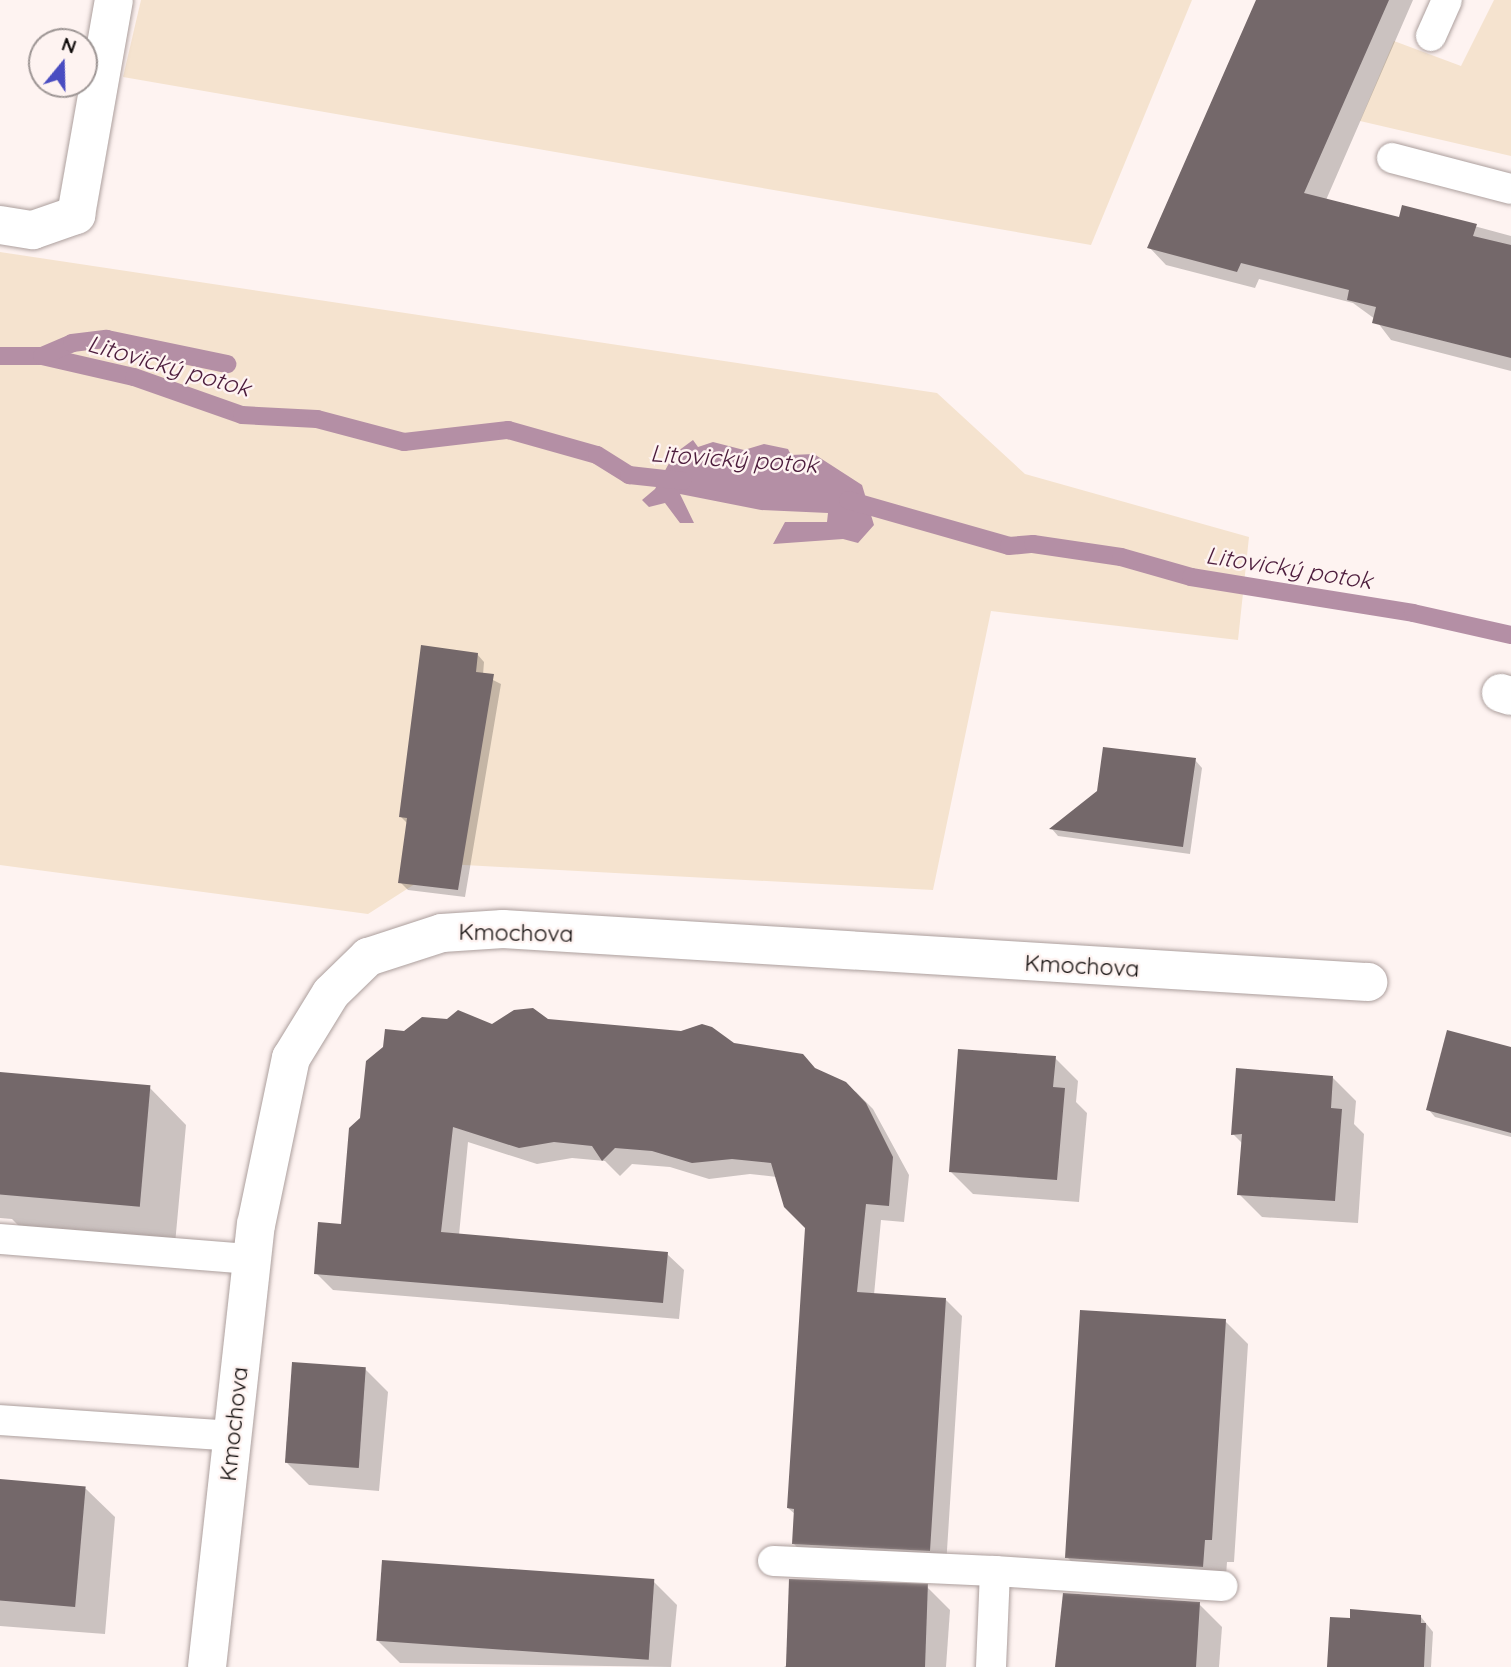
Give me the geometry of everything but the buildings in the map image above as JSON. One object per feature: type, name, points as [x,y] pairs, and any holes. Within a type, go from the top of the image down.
[{"type":"street","points":[[0,225],[33,230],[76,215],[114,0]]},
{"type":"street","name":"Kmochova","points":[[207,1667],[251,1259],[291,1058],[302,1033],[331,993],[368,957],[442,933],[503,929],[1368,982]]},
{"type":"lane","points":[[1431,36],[1447,0]]},
{"type":"lane","points":[[1392,158],[1511,189]]},
{"type":"lane","points":[[0,1239],[251,1259]]},
{"type":"lane","points":[[0,1420],[232,1436]]},
{"type":"lane","points":[[773,1561],[995,1571],[1223,1586]]},
{"type":"lane","points":[[991,1667],[995,1571]]},
{"type":"shaded area","points":[[141,0],[1192,0],[1091,245],[123,77]]},
{"type":"shaded area","points":[[1494,0],[1511,0],[1511,156],[1360,121],[1394,41],[1461,66]]},
{"type":"shaded area","points":[[0,252],[937,393],[1025,474],[1249,537],[1238,640],[991,611],[933,890],[446,864],[368,914],[0,865]]},
{"type":"water","points":[[693,440],[698,447],[713,442],[744,450],[764,444],[788,449],[791,455],[814,454],[862,485],[874,525],[858,543],[843,539],[773,544],[785,522],[827,522],[828,513],[761,510],[680,494],[694,523],[680,523],[665,503],[649,507],[642,500],[655,489],[674,454]]},
{"type":"waterway","points":[[42,356],[72,343],[107,339],[227,364]]},
{"type":"waterway","name":"Litovický potok","points":[[0,356],[42,356],[134,377],[242,415],[317,419],[404,442],[508,430],[597,455],[629,475],[683,481]]},
{"type":"waterway","name":"Litovický potok","points":[[848,500],[1009,546],[1033,544],[1121,557],[1191,577],[1413,613],[1511,635]]}]
